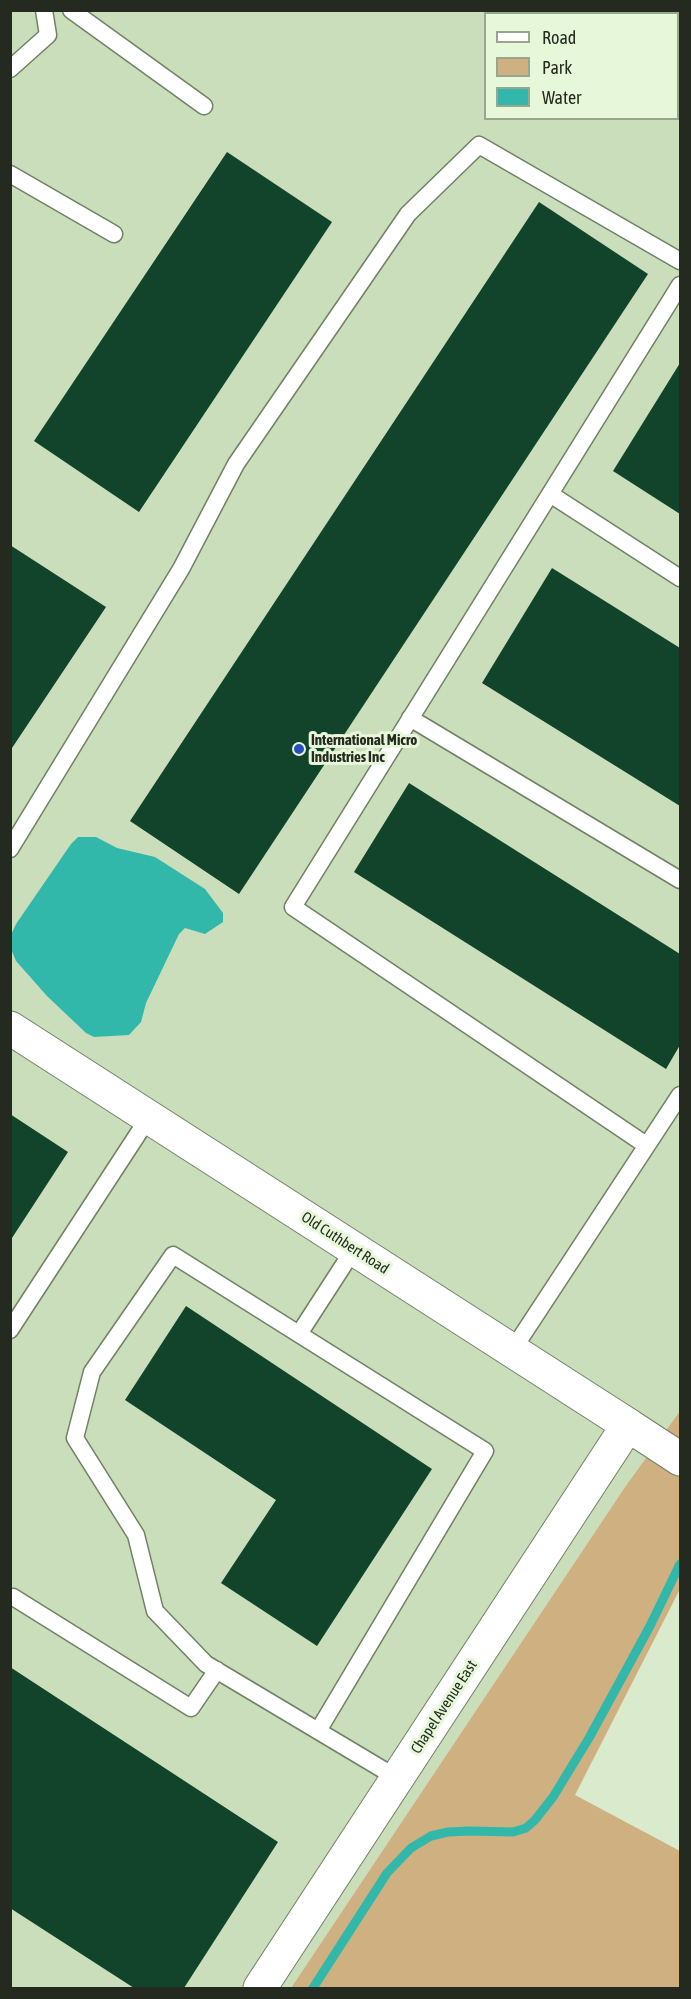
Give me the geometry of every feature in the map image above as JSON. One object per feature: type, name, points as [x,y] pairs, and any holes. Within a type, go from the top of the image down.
[{"type":"street","name":"Old Cuthbert Road","points":[[10,1028],[681,1458]]},
{"type":"street","name":"Chapel Avenue East","points":[[260,1989],[628,1425]]},
{"type":"lane","points":[[10,69],[48,35],[44,10]]},
{"type":"lane","points":[[71,10],[204,106]]},
{"type":"lane","points":[[10,849],[181,568],[237,464],[408,214],[479,145],[681,261]]},
{"type":"lane","points":[[10,174],[114,234]]},
{"type":"lane","points":[[646,1145],[292,907],[681,285]]},
{"type":"lane","points":[[550,494],[681,578]]},
{"type":"lane","points":[[410,718],[681,880]]},
{"type":"lane","points":[[512,1350],[681,1095]]},
{"type":"lane","points":[[10,1330],[149,1117]]},
{"type":"lane","points":[[299,1334],[354,1249]]},
{"type":"lane","points":[[318,1731],[484,1451],[173,1255],[92,1372],[75,1438],[136,1535],[154,1611],[206,1664],[217,1671],[397,1778]]},
{"type":"lane","points":[[13,1597],[191,1708],[217,1671]]},
{"type":"shaded area","points":[[11,11],[610,11],[612,12],[484,12],[484,120],[679,120],[680,64],[680,1411],[625,1487],[291,1988],[11,1988]]},
{"type":"green space","points":[[680,11],[680,64],[679,12],[611,12]]},
{"type":"green space","points":[[680,1411],[680,1589],[575,1795],[680,1851],[680,1988],[291,1988],[625,1487]]},
{"type":"water","points":[[78,837],[96,837],[117,848],[155,857],[205,889],[223,913],[223,922],[205,934],[185,928],[179,934],[146,1003],[141,1022],[129,1035],[94,1037],[86,1033],[47,996],[16,961],[11,949],[11,935],[16,924]]},
{"type":"building","points":[[227,152],[332,222],[139,512],[34,441]]},
{"type":"building","points":[[539,202],[648,274],[239,894],[130,821]]},
{"type":"building","points":[[680,363],[680,514],[613,471]]},
{"type":"building","points":[[10,545],[106,607],[10,751]]},
{"type":"building","points":[[552,568],[680,648],[680,806],[482,683]]},
{"type":"building","points":[[409,783],[680,954],[680,1045],[666,1069],[354,872]]},
{"type":"building","points":[[10,1114],[68,1152],[10,1241]]},
{"type":"building","points":[[186,1306],[432,1469],[317,1646],[221,1583],[276,1500],[125,1400]]},
{"type":"building","points":[[10,1667],[278,1842],[184,1988],[134,1988],[10,1908]]},
{"type":"waterway","points":[[313,1988],[387,1873],[411,1848],[431,1836],[448,1832],[513,1832],[526,1828],[535,1820],[553,1797],[589,1738],[650,1626],[680,1564]]},
{"type":"place","name":"International Micro Industries Inc","points":[[299,749]]}]
